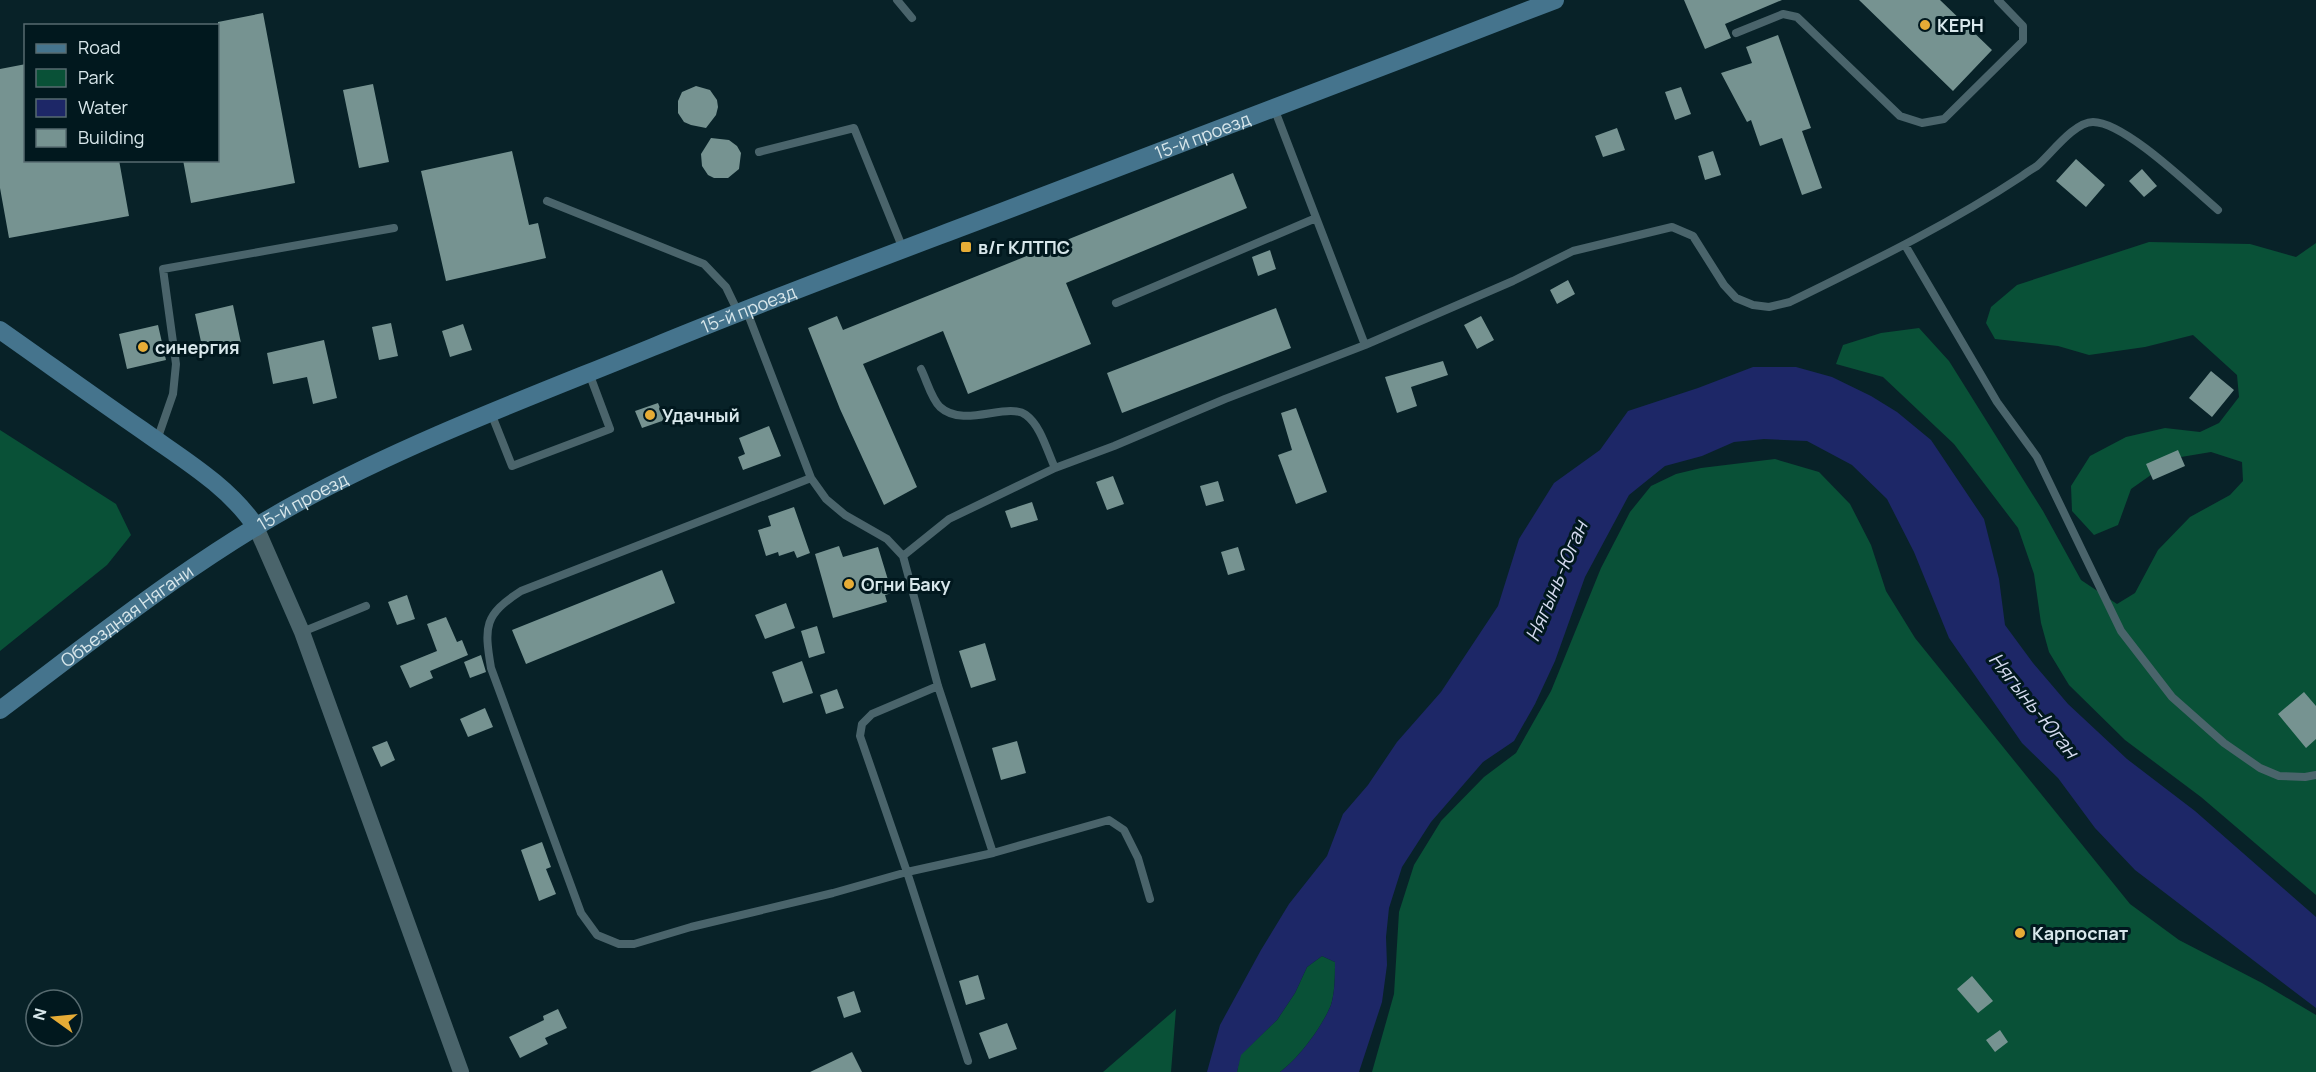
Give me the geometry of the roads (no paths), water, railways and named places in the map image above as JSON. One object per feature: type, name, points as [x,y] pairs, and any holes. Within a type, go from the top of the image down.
[{"type":"main road","name":"15-й проезд","points":[[0,330],[157,441],[230,496],[256,527],[347,478],[492,412],[742,310],[1555,0]]},
{"type":"main road","name":"Объездная Нягани","points":[[0,710],[166,586],[256,527]]},
{"type":"street","points":[[256,527],[302,632],[461,1072]]},
{"type":"lane","points":[[897,0],[912,18]]},
{"type":"lane","points":[[1736,33],[1783,14],[1797,16],[1900,116],[1922,123],[1944,119],[2023,41],[2023,26],[1998,0]]},
{"type":"lane","points":[[1274,108],[1365,345]]},
{"type":"lane","points":[[903,556],[949,519],[1055,468],[1114,446],[1224,399],[1365,345],[1513,281],[1573,251],[1672,227],[1693,236],[1724,285],[1736,298],[1753,305],[1769,307],[1790,302],[1905,245],[2003,188],[2037,166],[2077,127],[2091,122],[2109,124],[2130,136],[2218,210]]},
{"type":"lane","points":[[759,152],[854,128],[903,249]]},
{"type":"lane","points":[[548,201],[704,264],[726,287],[742,310],[811,478],[826,499],[844,515],[887,539],[903,556],[938,686],[993,853]]},
{"type":"lane","points":[[1116,303],[1316,218]]},
{"type":"lane","points":[[157,441],[173,394],[176,364],[163,268],[394,228]]},
{"type":"lane","points":[[1905,245],[1997,402],[2037,457],[2121,631],[2172,697],[2224,743],[2260,768],[2279,776],[2316,775]]},
{"type":"lane","points":[[921,369],[940,406],[952,414],[989,415],[1007,411],[1024,413],[1036,425],[1055,468]]},
{"type":"lane","points":[[492,412],[512,466],[610,429],[589,373]]},
{"type":"lane","points":[[811,478],[522,591],[499,605],[490,621],[487,641],[491,668],[581,913],[597,935],[619,944],[634,944],[691,927],[993,853],[1109,820],[1124,830],[1138,858],[1150,899]]},
{"type":"lane","points":[[302,632],[366,606]]},
{"type":"lane","points":[[938,686],[872,714],[862,724],[860,736],[908,872],[968,1061]]},
{"type":"water","name":"Нягынь-Юган","points":[[1753,367],[1796,367],[1832,377],[1897,412],[1931,440],[1984,519],[1999,579],[2005,625],[2033,663],[2068,704],[2127,759],[2195,811],[2316,917],[2316,1008],[2135,870],[2095,828],[2058,778],[2022,743],[1949,638],[1914,552],[1887,499],[1852,465],[1807,441],[1764,439],[1734,442],[1702,456],[1665,466],[1629,495],[1585,577],[1555,661],[1535,704],[1514,741],[1483,762],[1431,822],[1402,867],[1389,908],[1386,937],[1387,965],[1382,1002],[1359,1072],[1280,1072],[1309,1042],[1331,1005],[1335,962],[1322,956],[1307,967],[1295,993],[1277,1020],[1241,1055],[1237,1072],[1207,1072],[1220,1025],[1261,950],[1289,904],[1327,856],[1343,814],[1368,785],[1397,742],[1441,692],[1498,606],[1519,539],[1554,483],[1600,450],[1628,411]]},
{"type":"place","name":"КЕРН","points":[[1925,25]]},
{"type":"place","name":"в/г КЛТПС","points":[[966,247]]},
{"type":"place","name":"синергия","points":[[143,347]]},
{"type":"place","name":"Удачный","points":[[650,415]]},
{"type":"place","name":"Огни Баку","points":[[849,584]]},
{"type":"place","name":"Карпоспат","points":[[2020,933]]}]
